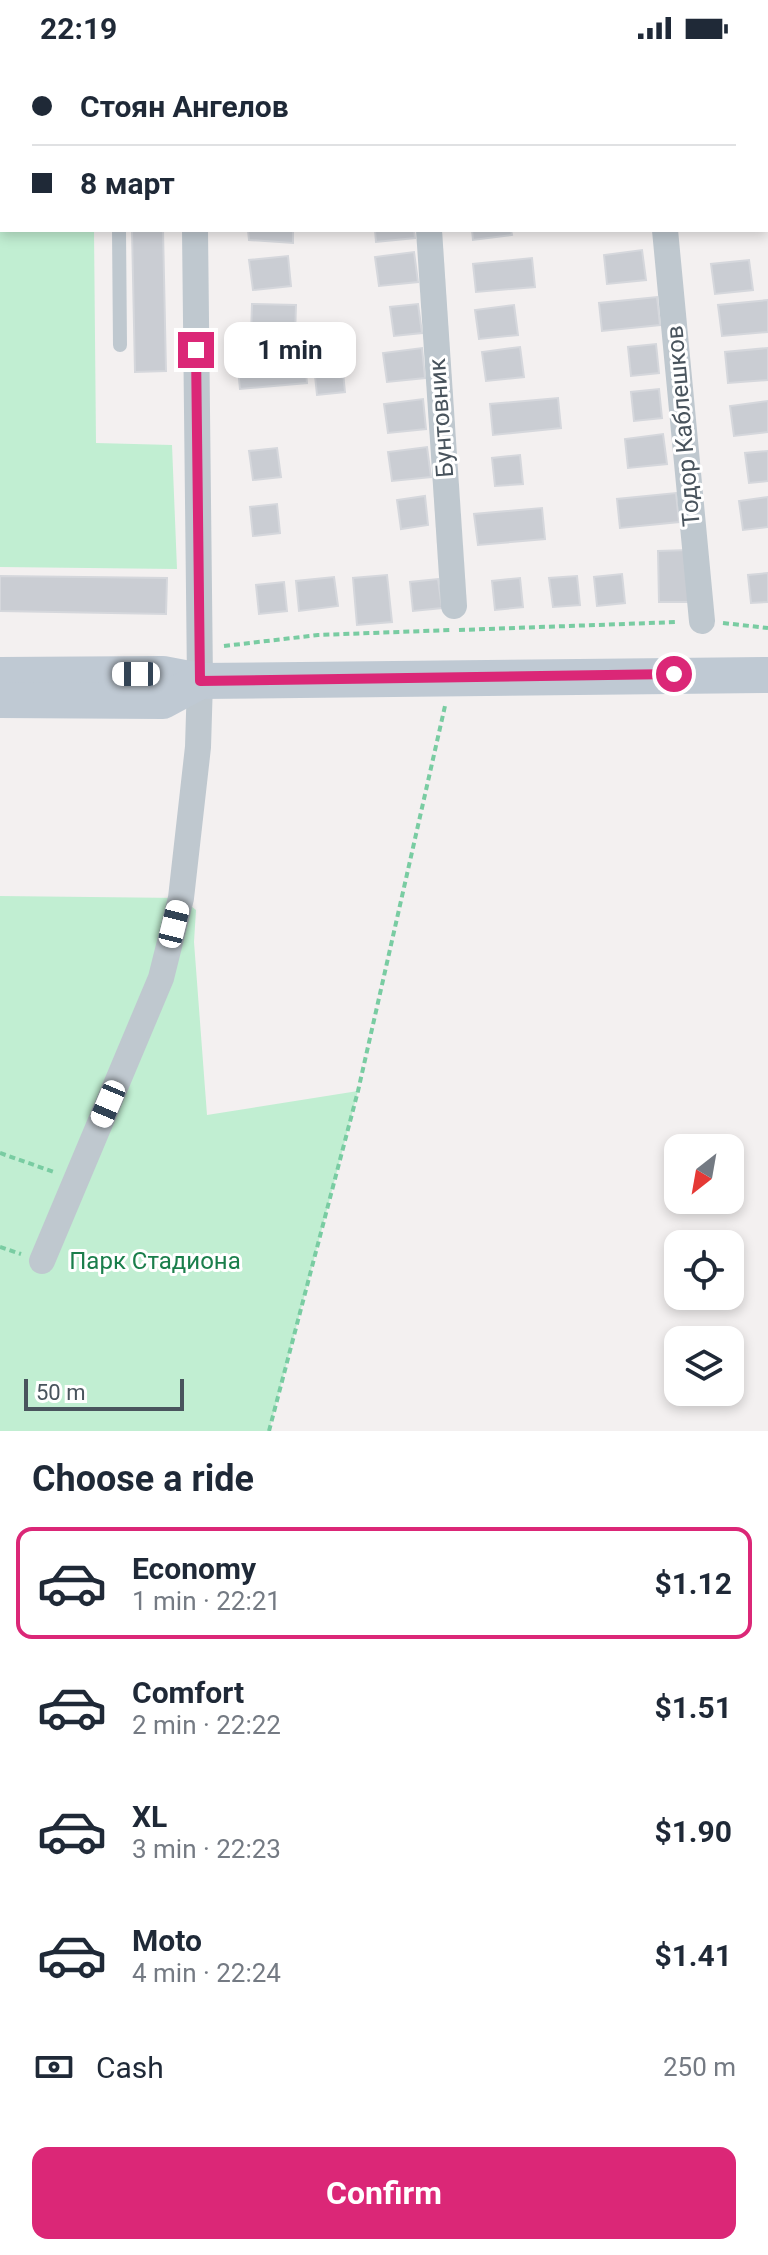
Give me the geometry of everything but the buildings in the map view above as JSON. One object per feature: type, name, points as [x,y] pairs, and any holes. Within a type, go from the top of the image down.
[{"type":"main road","points":[[0,700],[163,701],[199,664]]},
{"type":"main road","points":[[0,675],[163,674],[199,664],[451,676],[768,675]]},
{"type":"street","points":[[42,1261],[161,978],[177,911],[198,747],[195,232]]},
{"type":"street","name":"Бунтовник","points":[[429,232],[454,606]]},
{"type":"street","name":"Тодор Каблешков","points":[[665,232],[702,621]]},
{"type":"lane","points":[[119,232],[120,345]]},
{"type":"path","points":[[199,664],[318,635],[702,621],[768,628]]},
{"type":"path","points":[[269,1431],[358,1091],[451,676]]},
{"type":"path","points":[[0,1153],[75,1180]]},
{"type":"green space","points":[[0,232],[94,232],[96,443],[172,445],[177,569],[0,567]]},
{"type":"green space","name":"Парк Стадиона","points":[[0,896],[181,898],[196,910],[194,942],[207,1115],[358,1091],[269,1431],[0,1431]]},
{"type":"route","points":[[196,350],[200,681],[674,674]]}]
